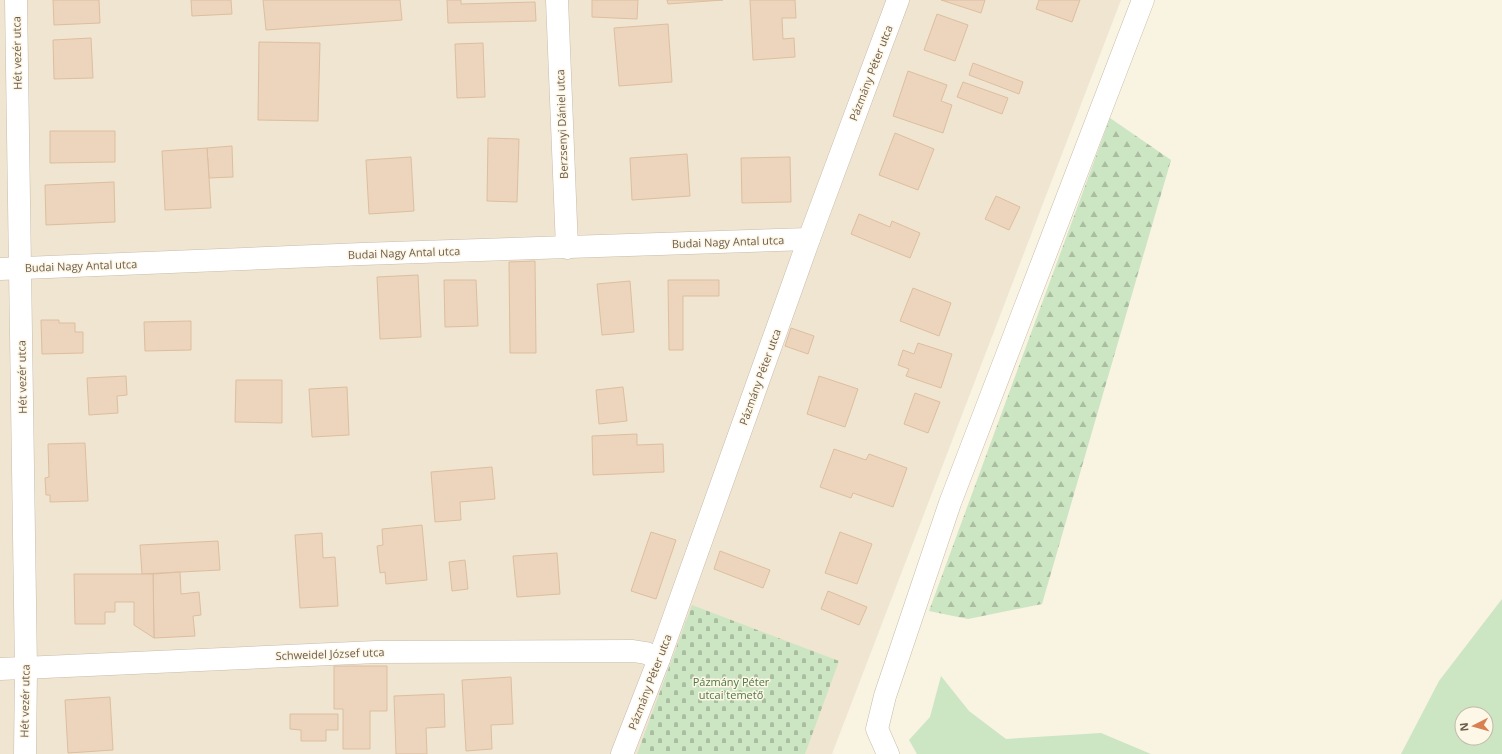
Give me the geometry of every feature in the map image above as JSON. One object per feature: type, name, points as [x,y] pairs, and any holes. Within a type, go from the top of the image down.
[{"type":"street","name":"Hét vezér utca","points":[[16,0],[10,269],[26,669],[25,754]]},
{"type":"street","name":"Berzsenyi Dániel utca","points":[[557,0],[567,248]]},
{"type":"street","name":"Pázmány Péter utca","points":[[622,754],[659,659],[809,239],[898,0]]},
{"type":"street","points":[[888,754],[877,729],[885,696],[950,503],[1144,0]]},
{"type":"street","name":"Budai Nagy Antal utca","points":[[10,269],[370,254],[809,239]]},
{"type":"street","name":"Schweidel József utca","points":[[0,669],[376,652],[633,651],[659,659]]},
{"type":"shaded area","points":[[0,0],[1121,0],[832,754],[0,754]]},
{"type":"green space","points":[[1110,118],[1171,160],[1042,604],[968,619],[929,611]]},
{"type":"green space","points":[[1502,599],[1502,754],[1401,754],[1439,681]]},
{"type":"green space","name":"Pázmány Péter utcai temető","points":[[692,605],[839,661],[805,754],[637,754]]},
{"type":"green space","points":[[941,676],[969,711],[1006,739],[1101,733],[1151,754],[917,754],[909,740],[930,717]]},
{"type":"building","points":[[53,0],[99,0],[100,23],[54,25]]},
{"type":"building","points":[[191,0],[231,0],[232,14],[192,16]]},
{"type":"building","points":[[263,0],[400,0],[402,20],[266,30]]},
{"type":"building","points":[[447,0],[461,0],[461,4],[535,2],[536,21],[448,23]]},
{"type":"building","points":[[592,0],[638,0],[637,19],[592,17]]},
{"type":"building","points":[[667,0],[723,0],[668,4]]},
{"type":"building","points":[[750,0],[795,0],[796,18],[782,18],[783,39],[794,38],[795,57],[753,60]]},
{"type":"building","points":[[941,0],[985,0],[981,13]]},
{"type":"building","points":[[1039,0],[1080,0],[1072,22],[1036,9]]},
{"type":"building","points":[[937,14],[968,25],[955,61],[924,50]]},
{"type":"building","points":[[668,24],[672,82],[619,86],[614,28]]},
{"type":"building","points":[[91,38],[93,78],[54,79],[53,40]]},
{"type":"building","points":[[259,42],[320,43],[318,121],[258,120]]},
{"type":"building","points":[[483,43],[485,97],[457,98],[455,44]]},
{"type":"building","points":[[973,63],[1023,82],[1019,94],[969,75]]},
{"type":"building","points":[[908,71],[947,85],[941,101],[952,105],[943,133],[893,116]]},
{"type":"building","points":[[963,82],[1008,98],[1002,114],[957,97]]},
{"type":"building","points":[[50,131],[115,131],[115,162],[50,163]]},
{"type":"building","points":[[895,133],[934,149],[918,190],[879,175]]},
{"type":"building","points":[[488,138],[519,139],[517,202],[487,201]]},
{"type":"building","points":[[232,146],[233,177],[209,178],[207,148]]},
{"type":"building","points":[[207,148],[211,208],[165,210],[162,151]]},
{"type":"building","points":[[687,154],[690,196],[632,200],[630,158]]},
{"type":"building","points":[[411,157],[414,211],[369,214],[366,160]]},
{"type":"building","points":[[790,157],[791,202],[742,203],[741,158]]},
{"type":"building","points":[[114,182],[115,222],[46,225],[45,185]]},
{"type":"building","points":[[996,196],[1020,207],[1009,230],[985,219]]},
{"type":"building","points":[[859,214],[890,227],[892,221],[920,233],[910,258],[851,234]]},
{"type":"building","points":[[535,261],[536,353],[510,353],[509,262]]},
{"type":"building","points":[[418,275],[421,337],[380,339],[377,277]]},
{"type":"building","points":[[444,280],[476,280],[478,326],[445,327]]},
{"type":"building","points":[[668,280],[719,280],[719,296],[683,296],[683,350],[669,350]]},
{"type":"building","points":[[630,281],[634,332],[602,335],[597,284]]},
{"type":"building","points":[[913,288],[951,303],[939,336],[900,321]]},
{"type":"building","points":[[41,320],[59,320],[59,323],[75,323],[75,332],[83,332],[83,353],[42,354]]},
{"type":"building","points":[[191,321],[191,350],[145,351],[144,322]]},
{"type":"building","points":[[791,328],[814,336],[808,354],[785,346]]},
{"type":"building","points":[[918,343],[952,354],[941,388],[906,376],[909,369],[898,365],[903,350],[914,354]]},
{"type":"building","points":[[126,376],[127,395],[117,396],[118,413],[89,415],[87,378]]},
{"type":"building","points":[[819,376],[858,389],[845,427],[807,414]]},
{"type":"building","points":[[236,380],[282,380],[282,423],[235,422]]},
{"type":"building","points":[[347,387],[349,435],[312,437],[309,389]]},
{"type":"building","points":[[623,387],[627,421],[599,424],[596,390]]},
{"type":"building","points":[[915,393],[940,402],[928,433],[904,424]]},
{"type":"building","points":[[637,434],[637,445],[663,444],[664,472],[593,475],[592,436]]},
{"type":"building","points":[[85,443],[88,501],[50,502],[50,495],[46,495],[45,478],[49,477],[48,444]]},
{"type":"building","points":[[834,449],[866,460],[869,454],[907,468],[893,507],[853,493],[851,498],[820,487]]},
{"type":"building","points":[[492,467],[495,499],[460,502],[461,520],[435,522],[431,472]]},
{"type":"building","points":[[422,525],[427,580],[386,584],[385,572],[380,573],[377,546],[383,545],[382,529]]},
{"type":"building","points":[[651,532],[676,540],[656,599],[631,591]]},
{"type":"building","points":[[840,532],[872,544],[857,584],[825,573]]},
{"type":"building","points":[[322,533],[323,558],[335,557],[338,606],[300,608],[295,535]]},
{"type":"building","points":[[218,541],[220,570],[142,574],[140,545]]},
{"type":"building","points":[[720,551],[770,570],[763,588],[714,569]]},
{"type":"building","points":[[557,553],[560,594],[517,597],[513,556]]},
{"type":"building","points":[[465,560],[468,589],[452,591],[449,562]]},
{"type":"building","points":[[180,572],[181,594],[199,592],[201,615],[193,616],[195,636],[154,638],[153,574]]},
{"type":"building","points":[[74,574],[153,574],[154,638],[134,625],[134,602],[115,602],[115,612],[105,612],[105,624],[75,624]]},
{"type":"building","points":[[828,591],[867,607],[859,625],[821,609]]},
{"type":"building","points":[[334,666],[387,666],[387,711],[370,711],[370,749],[343,749],[343,709],[334,709]]},
{"type":"building","points":[[511,677],[513,724],[491,725],[492,749],[466,751],[462,680]]},
{"type":"building","points":[[444,694],[445,727],[426,728],[427,754],[396,754],[394,696]]},
{"type":"building","points":[[110,697],[113,750],[68,753],[65,700]]},
{"type":"building","points":[[290,714],[338,714],[338,730],[326,730],[326,741],[301,741],[301,730],[290,729]]}]
